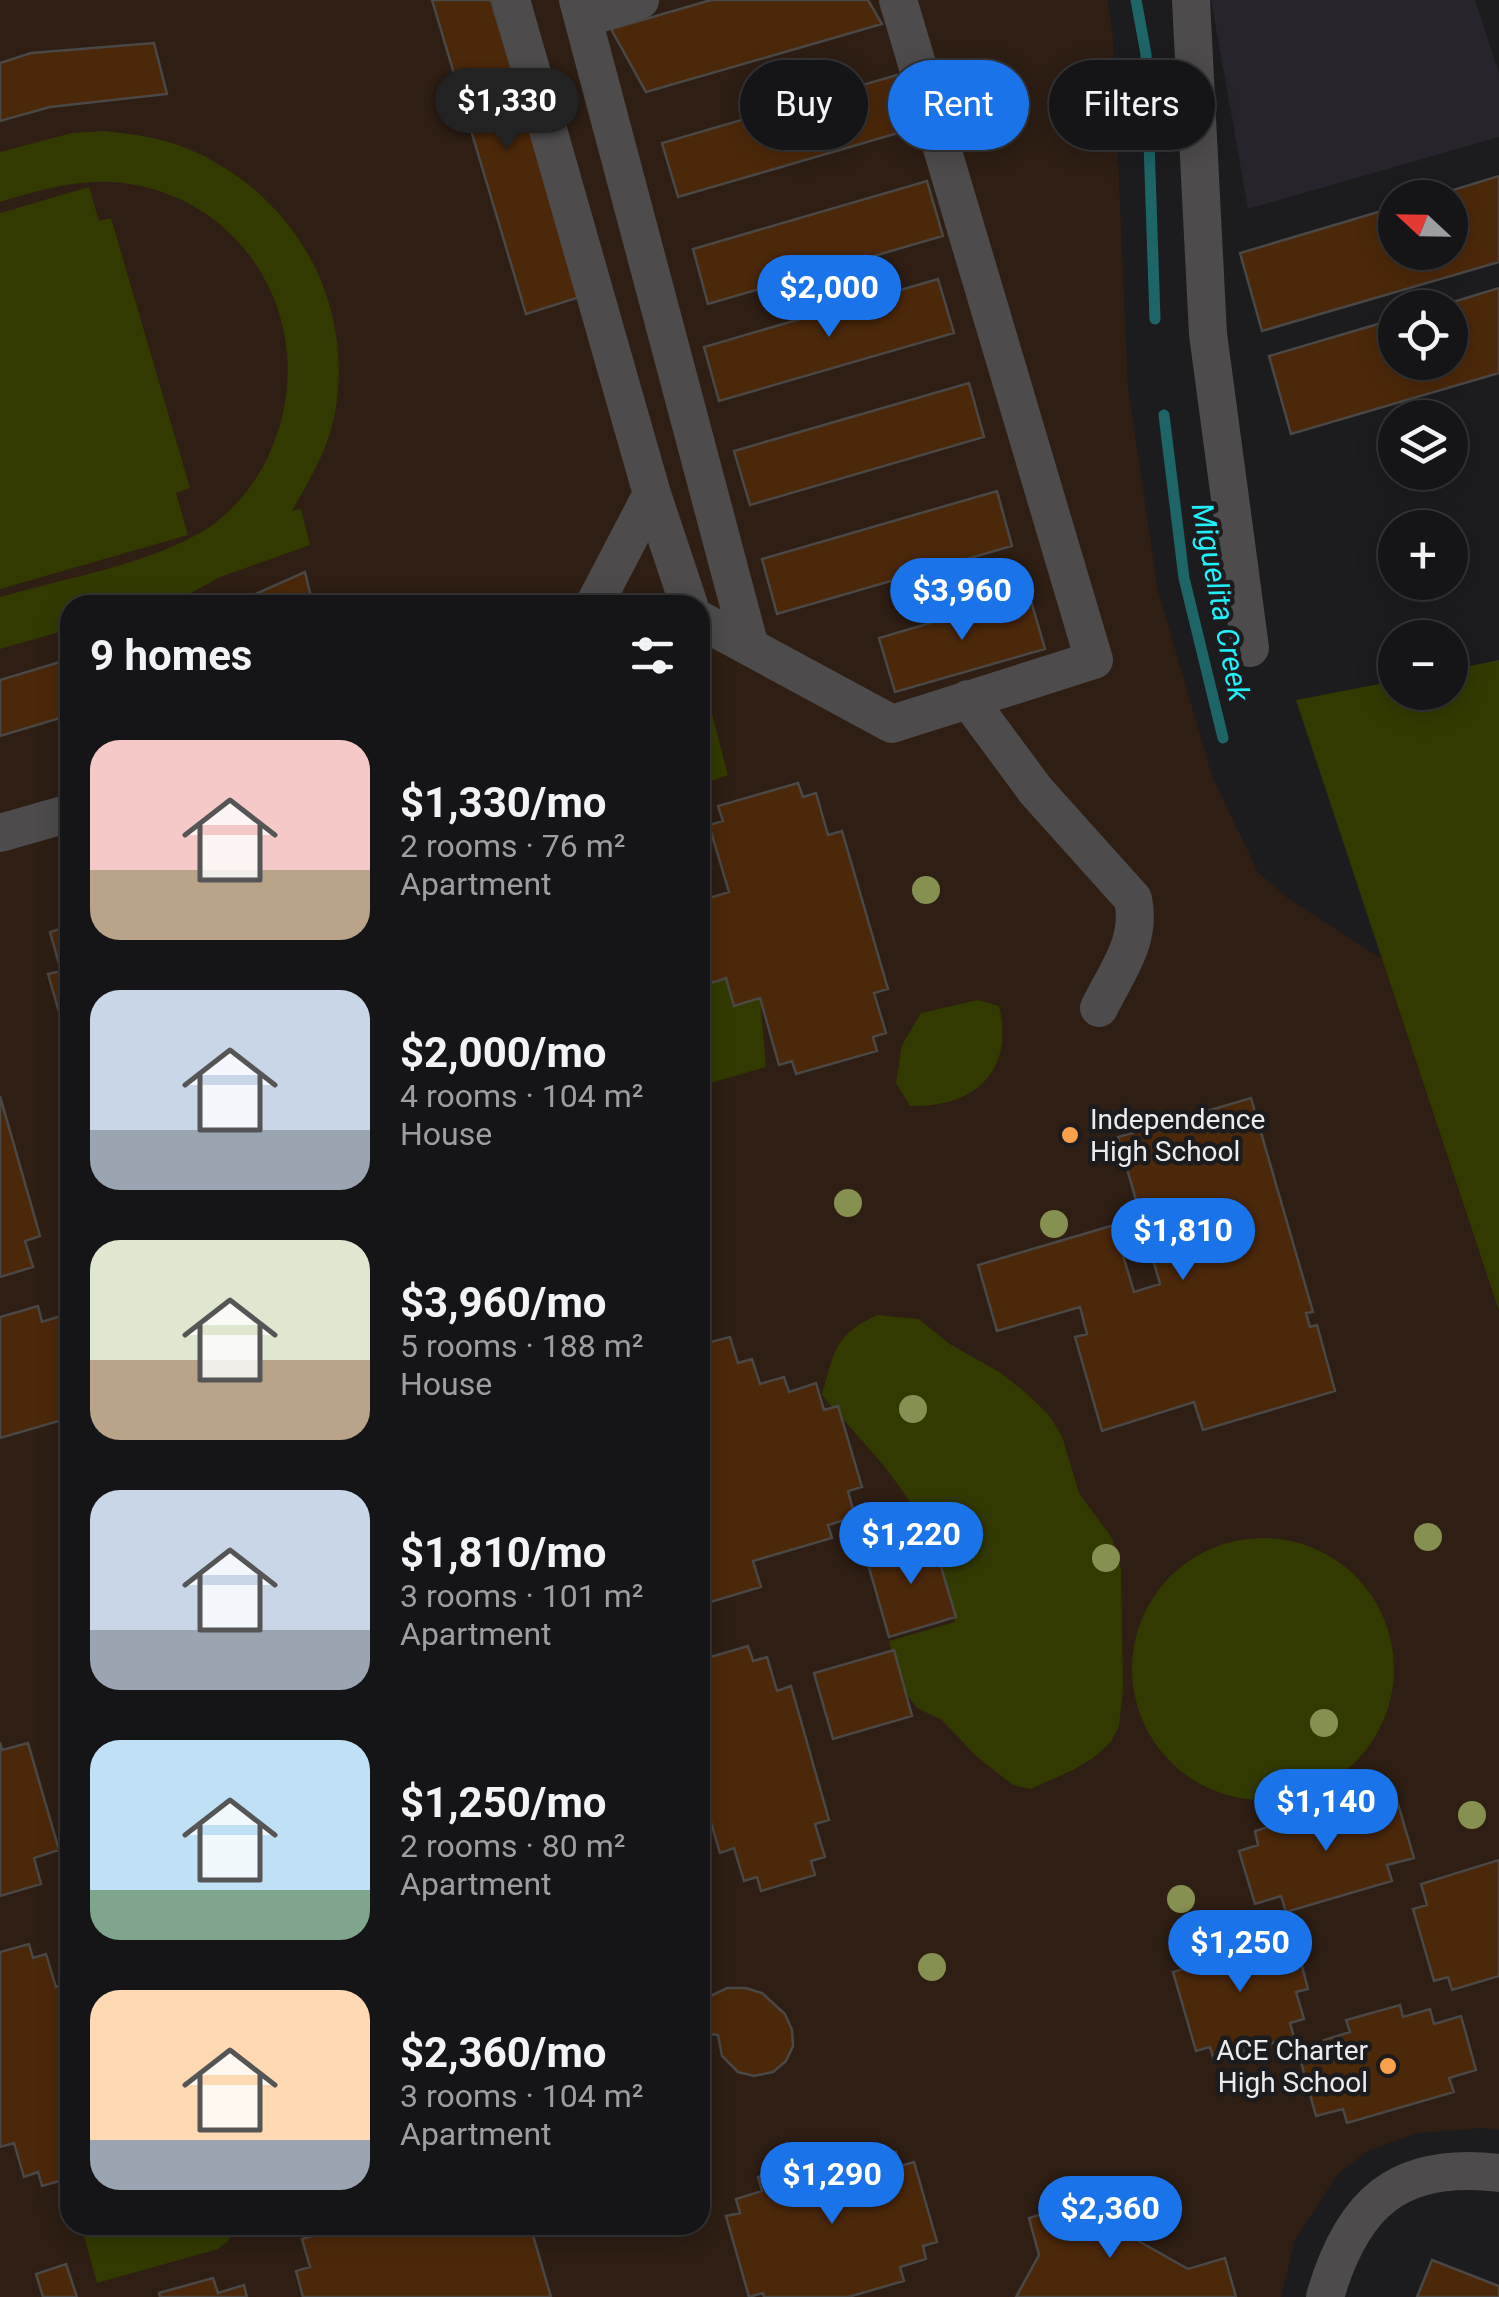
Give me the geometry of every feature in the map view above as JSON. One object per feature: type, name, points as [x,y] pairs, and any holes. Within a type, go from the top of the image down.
[{"type":"lane","points":[[511,0],[652,494],[686,595]]},
{"type":"lane","points":[[640,0],[581,10],[750,647]]},
{"type":"lane","points":[[710,625],[892,724],[1094,660],[898,0]]},
{"type":"lane","points":[[1191,0],[1208,334],[1250,648]]},
{"type":"lane","points":[[599,595],[652,494]]},
{"type":"lane","points":[[968,699],[1036,791],[1133,899],[1138,921],[1134,939],[1099,1008]]},
{"type":"lane","points":[[0,833],[60,816]]},
{"type":"lane","points":[[1325,2297],[1337,2255],[1362,2214],[1394,2188],[1430,2173],[1499,2173]]},
{"type":"shaded area","name":"Independence High School","points":[[0,0],[1108,0],[1114,60],[1049,60],[1049,150],[1118,150],[1128,387],[1158,590],[1212,776],[1258,872],[1289,899],[1382,959],[1499,1311],[1499,2130],[1418,2133],[1368,2151],[1337,2175],[1295,2240],[1281,2297],[0,2297]]},
{"type":"shaded area","points":[[1211,0],[1475,0],[1499,73],[1499,137],[1248,209]]},
{"type":"green space","points":[[104,131],[135,135],[186,148],[224,167],[257,192],[285,221],[308,254],[325,291],[335,330],[339,371],[335,413],[318,464],[292,511],[301,509],[310,545],[220,577],[186,595],[60,595],[60,632],[0,649],[0,597],[162,551],[222,518],[255,480],[271,450],[282,417],[288,374],[284,333],[272,294],[252,259],[226,229],[193,206],[154,189],[111,182],[41,190],[0,202],[0,152],[72,133]]},
{"type":"green space","points":[[89,187],[99,221],[111,218],[190,488],[176,493],[188,535],[0,589],[0,213]]},
{"type":"green space","points":[[1499,660],[1499,1311],[1296,700],[1378,684],[1378,710],[1468,710],[1468,666]]},
{"type":"green space","points":[[710,707],[728,775],[710,781]]},
{"type":"green space","points":[[726,978],[734,1005],[760,998],[766,1067],[710,1083],[710,980],[712,983]]},
{"type":"green space","points":[[978,1000],[999,1006],[1001,1050],[995,1067],[971,1093],[933,1105],[910,1106],[896,1083],[902,1045],[921,1013]]},
{"type":"green space","points":[[877,1315],[919,1319],[948,1343],[1001,1373],[1027,1394],[1048,1414],[1062,1436],[1079,1493],[1112,1538],[1121,1569],[1123,1688],[1119,1726],[1111,1742],[1093,1758],[1031,1789],[1013,1785],[976,1756],[942,1720],[917,1708],[901,1687],[889,1641],[955,1622],[928,1526],[885,1467],[822,1395],[838,1346],[852,1330]]},
{"type":"green space","points":[[1263,1538],[1313,1548],[1356,1576],[1384,1619],[1394,1669],[1384,1719],[1356,1762],[1313,1790],[1263,1800],[1213,1790],[1170,1762],[1142,1719],[1132,1669],[1142,1619],[1170,1576],[1213,1548]]},
{"type":"green space","points":[[84,2235],[231,2235],[218,2249],[97,2283]]},
{"type":"building","points":[[432,0],[491,0],[580,297],[526,314]]},
{"type":"building","points":[[711,0],[868,0],[882,24],[757,60],[740,60],[740,65],[646,92],[611,29]]},
{"type":"building","points":[[154,43],[167,94],[50,107],[0,121],[0,63],[31,53]]},
{"type":"building","points":[[888,78],[888,136],[868,142],[868,83]]},
{"type":"building","points":[[740,120],[740,150],[840,150],[678,197],[662,143]]},
{"type":"building","points":[[1499,176],[1499,262],[1403,290],[1378,290],[1378,297],[1262,331],[1240,253],[1378,212],[1378,270],[1468,270],[1468,185]]},
{"type":"building","points":[[927,181],[943,236],[708,304],[693,249]]},
{"type":"building","points":[[938,279],[954,333],[719,401],[704,347]]},
{"type":"building","points":[[1499,288],[1499,373],[1407,400],[1378,400],[1378,408],[1291,434],[1269,356],[1378,324],[1378,380],[1468,380],[1468,297]]},
{"type":"building","points":[[969,383],[984,437],[750,505],[734,451]]},
{"type":"building","points":[[997,491],[1012,546],[777,614],[762,559]]},
{"type":"building","points":[[305,572],[311,595],[253,595]]},
{"type":"building","points":[[1029,594],[1045,649],[895,692],[879,638]]},
{"type":"building","points":[[60,662],[60,718],[0,736],[0,680]]},
{"type":"building","points":[[798,783],[803,797],[816,793],[828,835],[842,831],[888,989],[874,993],[886,1033],[873,1037],[877,1051],[796,1074],[792,1061],[779,1065],[760,998],[734,1006],[726,978],[712,983],[710,898],[729,892],[710,828],[710,825],[723,821],[718,806]]},
{"type":"building","points":[[60,929],[60,967],[50,932]]},
{"type":"building","points":[[60,971],[60,1015],[48,974]]},
{"type":"building","points":[[0,1096],[40,1236],[25,1241],[33,1267],[0,1277]]},
{"type":"building","points":[[1251,1098],[1313,1312],[1306,1313],[1310,1327],[1317,1325],[1335,1391],[1203,1430],[1194,1402],[1102,1431],[1075,1337],[1087,1334],[1080,1307],[997,1331],[978,1265],[1114,1225],[1134,1292],[1160,1284],[1118,1137]]},
{"type":"building","points":[[38,1306],[42,1322],[60,1316],[60,1421],[0,1438],[0,1317]]},
{"type":"building","points":[[730,1337],[738,1363],[752,1359],[760,1384],[784,1377],[789,1392],[816,1383],[824,1410],[838,1406],[862,1487],[848,1491],[855,1517],[828,1525],[832,1538],[753,1561],[761,1587],[710,1602],[710,1342]]},
{"type":"building","points":[[932,1537],[956,1617],[889,1637],[866,1557]]},
{"type":"building","points":[[748,1646],[753,1661],[767,1657],[777,1691],[791,1686],[829,1820],[815,1824],[825,1857],[811,1861],[815,1875],[761,1891],[757,1877],[744,1881],[734,1848],[720,1853],[710,1819],[710,1657]]},
{"type":"building","points":[[894,1650],[912,1716],[833,1739],[814,1673]]},
{"type":"building","points":[[0,1742],[2,1750],[28,1743],[59,1850],[34,1858],[41,1884],[0,1896]]},
{"type":"building","points":[[1368,1797],[1372,1812],[1398,1804],[1414,1858],[1387,1865],[1392,1881],[1286,1912],[1281,1896],[1255,1904],[1239,1851],[1258,1845],[1255,1831]]},
{"type":"building","points":[[1499,1860],[1499,1976],[1452,1990],[1448,1977],[1434,1981],[1413,1909],[1427,1905],[1421,1884]]},
{"type":"building","name":"ACE Charter High School","points":[[1263,1930],[1267,1944],[1281,1940],[1288,1966],[1301,1962],[1308,1989],[1296,1992],[1304,2019],[1290,2023],[1294,2037],[1214,2060],[1210,2047],[1196,2051],[1173,1972],[1187,1968],[1183,1954]]},
{"type":"building","points":[[29,1944],[33,1958],[46,1954],[56,1987],[60,1986],[60,2181],[42,2186],[38,2172],[24,2177],[14,2143],[0,2147],[0,1952]]},
{"type":"building","points":[[727,1988],[762,1993],[785,2014],[792,2030],[793,2046],[786,2061],[773,2072],[754,2076],[738,2072],[722,2056],[718,2035],[710,2034],[710,1996]]},
{"type":"building","name":"ACE Charter High School","points":[[1400,2005],[1403,2017],[1430,2009],[1434,2024],[1461,2016],[1476,2070],[1449,2078],[1454,2092],[1347,2123],[1343,2109],[1316,2116],[1301,2062],[1328,2055],[1324,2040],[1350,2032],[1346,2020]]},
{"type":"building","points":[[865,2146],[869,2160],[896,2152],[900,2166],[914,2162],[937,2242],[923,2246],[926,2259],[900,2267],[904,2281],[848,2297],[764,2297],[763,2293],[749,2297],[726,2216],[740,2213],[736,2199],[762,2191],[758,2177]]},
{"type":"building","points":[[1108,2195],[1119,2230],[1188,2269],[1225,2258],[1236,2297],[1016,2297],[1039,2255],[1029,2218]]},
{"type":"building","points":[[315,2235],[533,2235],[551,2297],[303,2297],[296,2271],[310,2267],[302,2239]]},
{"type":"building","points":[[1432,2260],[1499,2286],[1499,2297],[1417,2297]]},
{"type":"building","points":[[66,2264],[77,2297],[43,2297],[36,2274]]},
{"type":"building","points":[[213,2278],[218,2293],[244,2285],[247,2297],[160,2297],[159,2293]]},
{"type":"waterway","name":"Miguelita Creek","points":[[1136,0],[1146,54],[1155,319]]},
{"type":"waterway","name":"Miguelita Creek","points":[[1164,415],[1184,578],[1223,738]]},
{"type":"place","name":"Independence High School","points":[[1070,1135]]},
{"type":"place","name":"ACE Charter High School","points":[[1388,2066]]}]
